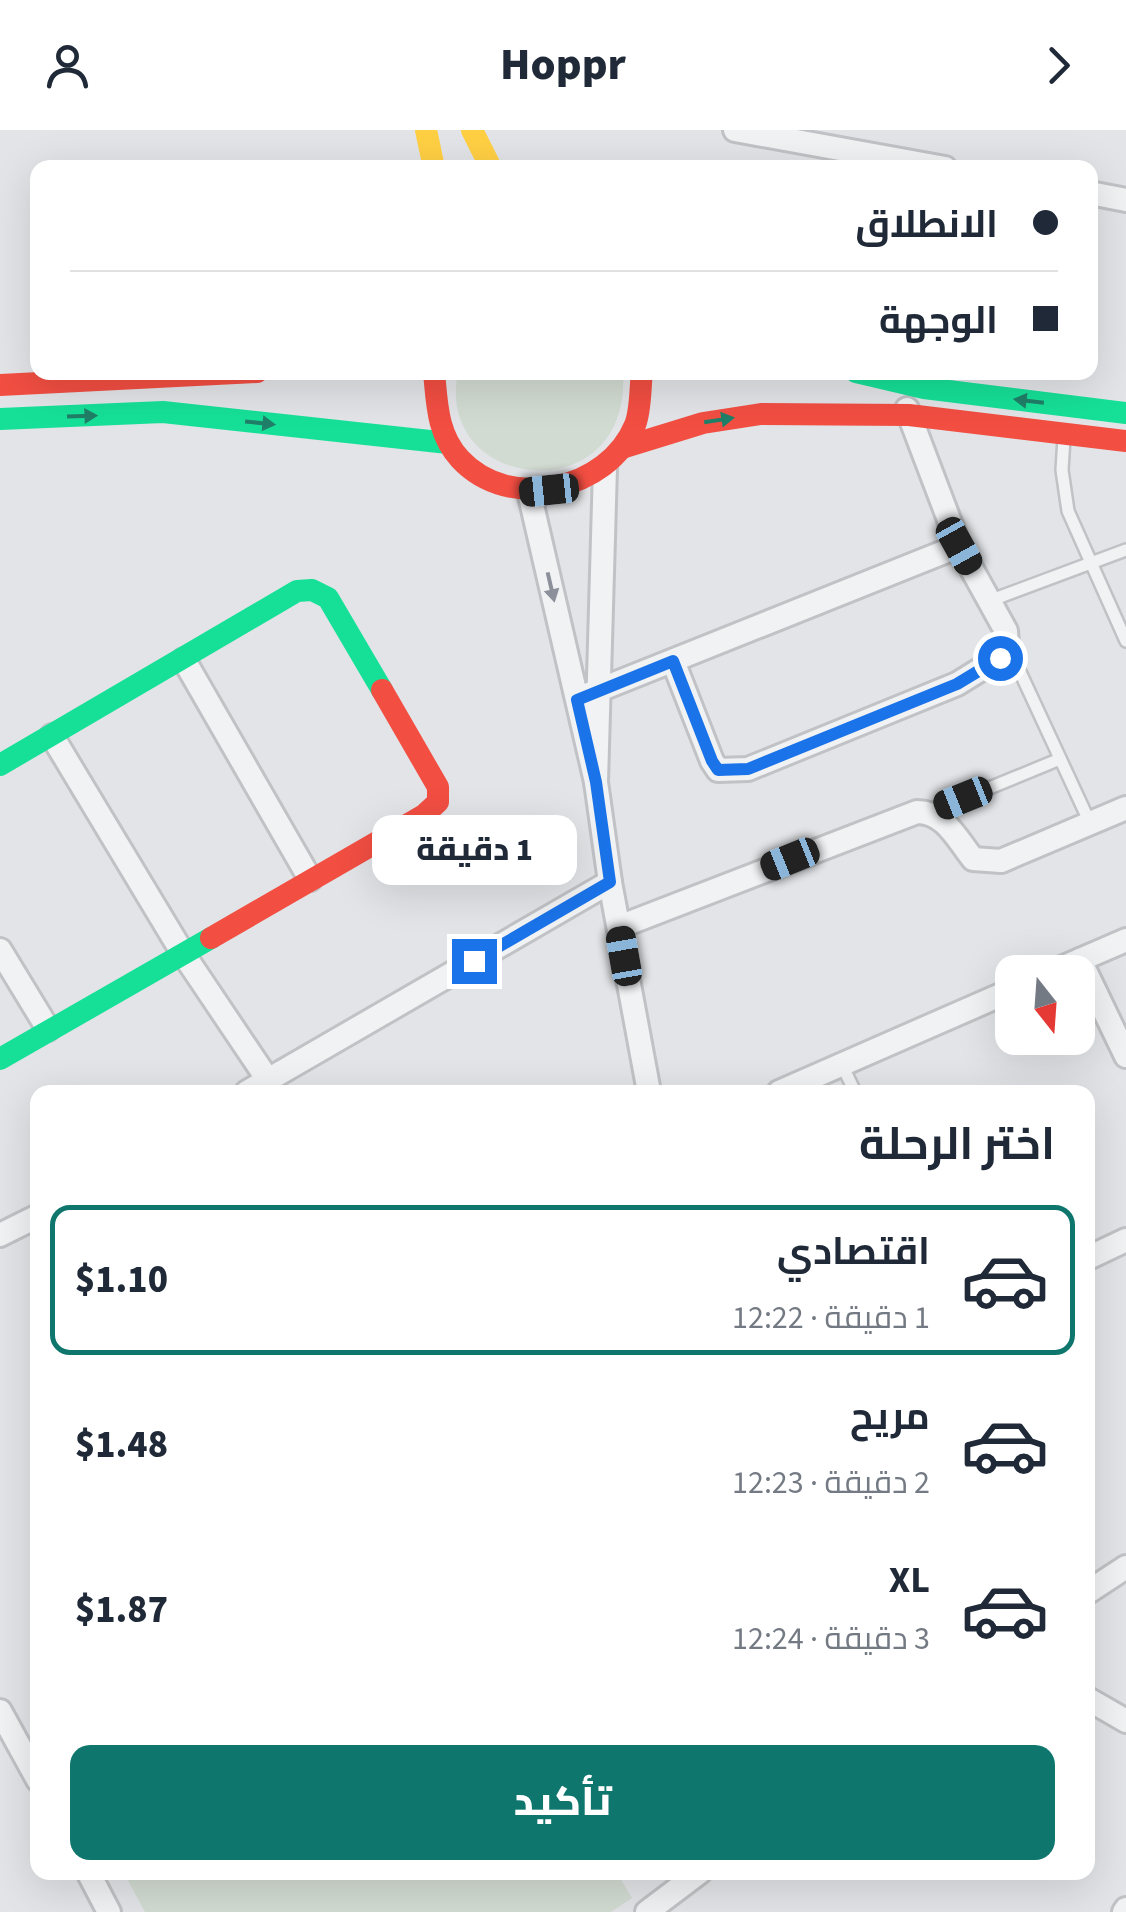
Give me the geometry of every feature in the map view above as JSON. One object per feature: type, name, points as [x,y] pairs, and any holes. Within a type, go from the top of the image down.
[{"type":"main road","points":[[426,130],[432,160]]},
{"type":"main road","points":[[472,130],[488,160]]},
{"type":"main road","points":[[0,386],[124,380]]},
{"type":"main road","points":[[433,380],[436,418],[448,443],[469,468],[497,484],[529,492],[569,488],[605,468],[625,447],[638,422],[643,380]]},
{"type":"main road","points":[[890,380],[924,388],[1126,413]]},
{"type":"main road","points":[[0,419],[163,412],[448,443]]},
{"type":"main road","points":[[625,447],[703,423],[761,414],[909,415],[1126,441]]},
{"type":"main road","points":[[0,765],[297,591],[312,590],[328,598],[438,787],[438,802],[424,814],[0,1059]]},
{"type":"street","points":[[734,130],[901,160]]},
{"type":"street","points":[[1098,195],[1126,200]]},
{"type":"street","points":[[673,661],[712,761],[718,770],[728,772],[748,769],[957,684],[1000,658],[1007,644],[1006,632],[959,546],[898,382]]},
{"type":"street","points":[[605,468],[588,695],[610,882],[648,1085]]},
{"type":"street","points":[[529,492],[588,695]]},
{"type":"street","points":[[588,695],[959,546]]},
{"type":"street","points":[[184,660],[310,879]]},
{"type":"street","points":[[52,736],[182,952],[268,1080]]},
{"type":"street","points":[[618,927],[917,812],[941,817],[973,859],[988,862],[1001,861],[1126,808]]},
{"type":"street","points":[[259,1085],[610,882]]},
{"type":"street","points":[[1092,955],[1126,940]]},
{"type":"street","points":[[0,950],[48,1029]]},
{"type":"street","points":[[1095,991],[1126,1056]]},
{"type":"street","points":[[795,1085],[995,998]]},
{"type":"street","points":[[0,1235],[30,1220]]},
{"type":"street","points":[[1095,1255],[1126,1240]]},
{"type":"street","points":[[1106,1588],[1126,1567]]},
{"type":"street","points":[[1095,1703],[1126,1721]]},
{"type":"street","points":[[0,1711],[30,1765]]},
{"type":"street","points":[[92,1880],[109,1912]]},
{"type":"street","points":[[647,1912],[689,1880]]},
{"type":"lane","points":[[1064,434],[1062,470],[1068,511],[1126,641]]},
{"type":"lane","points":[[989,600],[1126,550]]},
{"type":"lane","points":[[1007,644],[1090,824]]},
{"type":"lane","points":[[931,812],[1060,759]]},
{"type":"lane","points":[[842,1065],[852,1085]]},
{"type":"shaded area","points":[[458,380],[622,380],[617,418],[597,449],[568,466],[534,470],[501,462],[474,443],[458,413]]},
{"type":"shaded area","points":[[128,1880],[621,1880],[632,1898],[611,1912],[145,1912]]},
{"type":"traffic: fast","points":[[890,380],[924,388],[1126,413]]},
{"type":"traffic: fast","points":[[0,419],[163,412],[448,443]]},
{"type":"traffic: fast","points":[[0,765],[297,591],[312,590],[328,598],[382,690]]},
{"type":"traffic: fast","points":[[0,1059],[211,938]]},
{"type":"traffic: slow","points":[[426,130],[432,160]]},
{"type":"traffic: slow","points":[[472,130],[487,160]]},
{"type":"traffic: jam","points":[[0,385],[99,380]]},
{"type":"traffic: jam","points":[[435,380],[442,429],[460,459],[480,475],[504,485],[530,489],[556,487],[581,479],[622,448],[637,419],[641,380]]},
{"type":"traffic: jam","points":[[625,447],[703,423],[761,414],[909,415],[1126,441]]},
{"type":"traffic: jam","points":[[211,938],[424,815],[438,802],[438,787],[382,690]]},
{"type":"route","points":[[474,961],[610,882],[596,782],[577,700],[673,661],[712,761],[718,770],[728,772],[748,769],[957,684],[1000,658]]}]
